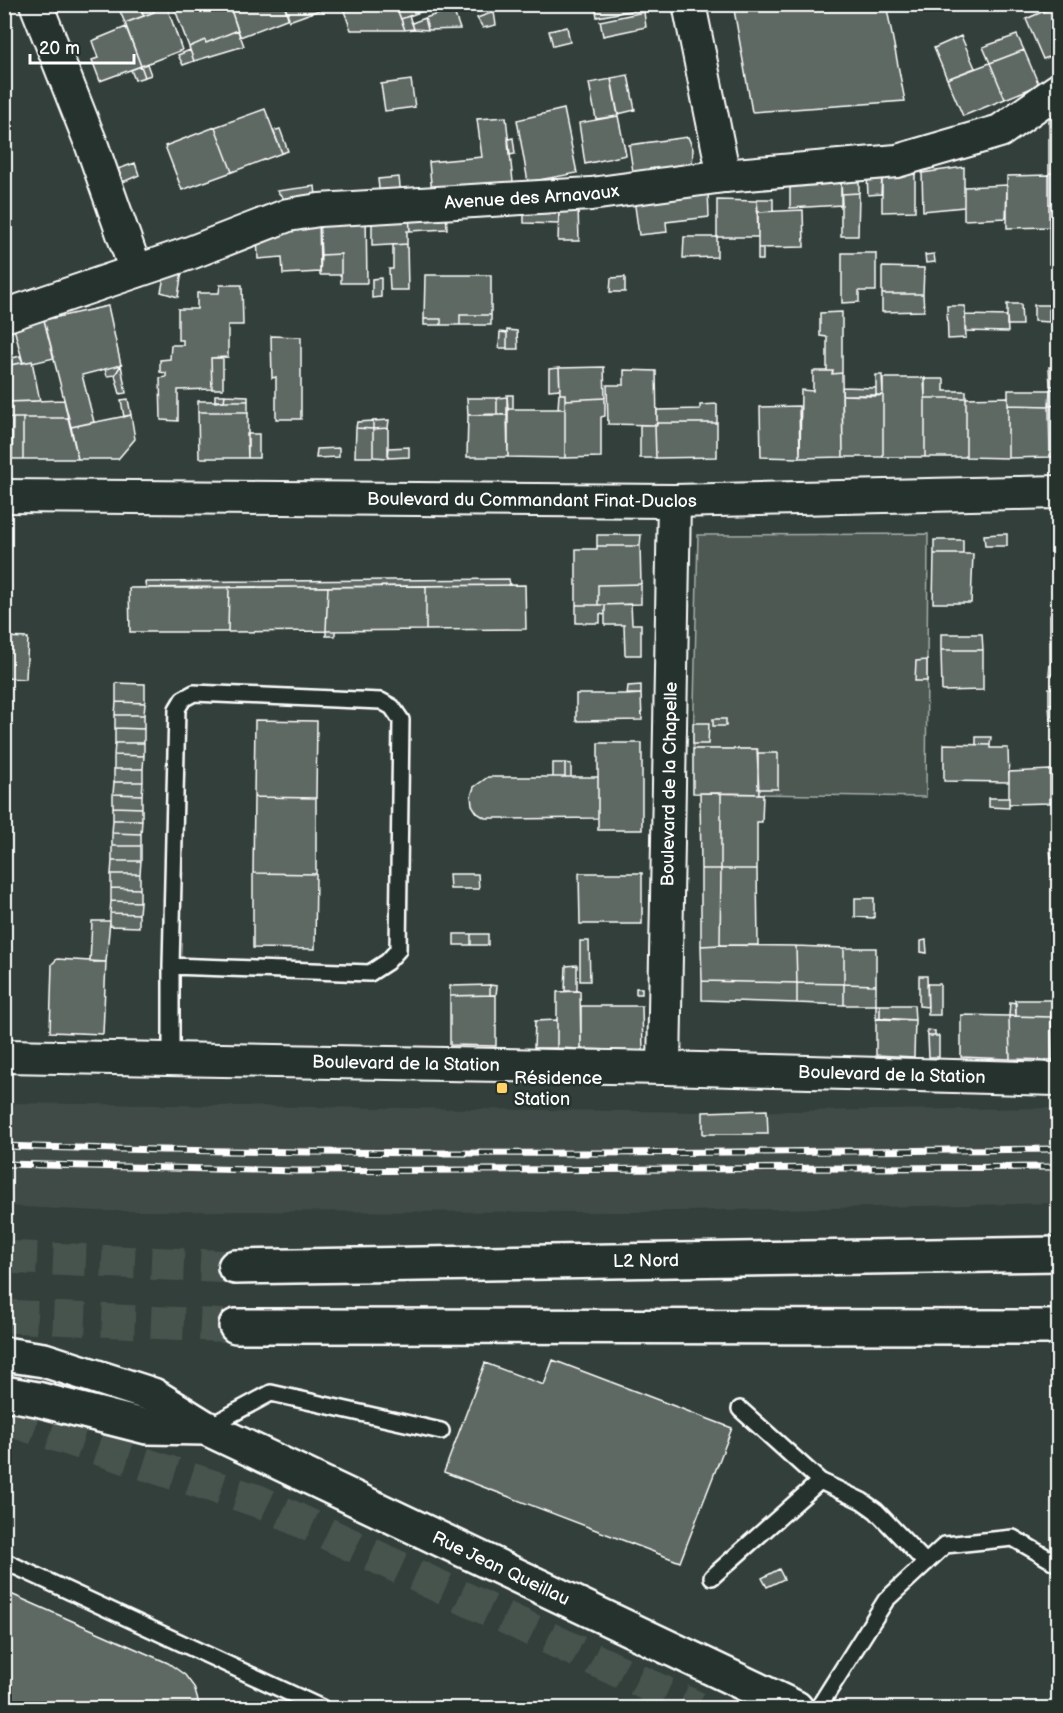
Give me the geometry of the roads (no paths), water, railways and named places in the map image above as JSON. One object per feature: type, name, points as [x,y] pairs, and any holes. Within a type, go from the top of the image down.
[{"type":"main road","name":"L2 Nord","points":[[235,1267],[1059,1254]]},
{"type":"main road","points":[[236,1326],[1059,1327]]},
{"type":"main road","name":"Rue Jean Queillau","points":[[4,1354],[44,1360],[153,1395],[206,1428],[796,1708]]},
{"type":"main road","name":"Rue Jean Queillau","points":[[4,1393],[147,1427],[206,1428]]},
{"type":"street","points":[[36,4],[92,146],[136,272]]},
{"type":"street","points":[[689,4],[724,176]]},
{"type":"street","name":"Avenue des Arnavaux","points":[[4,316],[136,272],[288,215],[319,210],[591,194],[724,176],[897,161],[1000,131],[1059,90]]},
{"type":"street","name":"Boulevard du Commandant Finat-Duclos","points":[[4,496],[674,501],[1059,492]]},
{"type":"street","name":"Boulevard de la Chapelle","points":[[664,1068],[674,501]]},
{"type":"street","name":"Boulevard de la Station","points":[[4,1056],[664,1068],[1059,1079]]},
{"type":"lane","points":[[171,966],[370,973],[393,956],[398,950],[401,720],[392,707],[381,700],[205,693],[194,693],[183,699],[177,709],[171,966],[171,1059]]},
{"type":"lane","points":[[206,1428],[271,1393],[441,1431]]},
{"type":"lane","points":[[740,1409],[820,1481],[862,1501],[876,1511],[926,1563]]},
{"type":"lane","points":[[712,1577],[820,1481]]},
{"type":"lane","points":[[818,1708],[886,1600],[945,1545],[1013,1538],[1059,1564]]},
{"type":"lane","points":[[4,1561],[322,1708]]},
{"type":"tunnel","points":[[4,1257],[235,1267]]},
{"type":"tunnel","points":[[4,1316],[236,1326]]},
{"type":"tunnel","points":[[4,1418],[258,1501],[697,1708]]},
{"type":"railway","points":[[4,1146],[400,1153],[1058,1149]]},
{"type":"railway","points":[[4,1164],[299,1171],[1058,1167]]},
{"type":"place","name":"Résidence Station","points":[[502,1088]]}]
